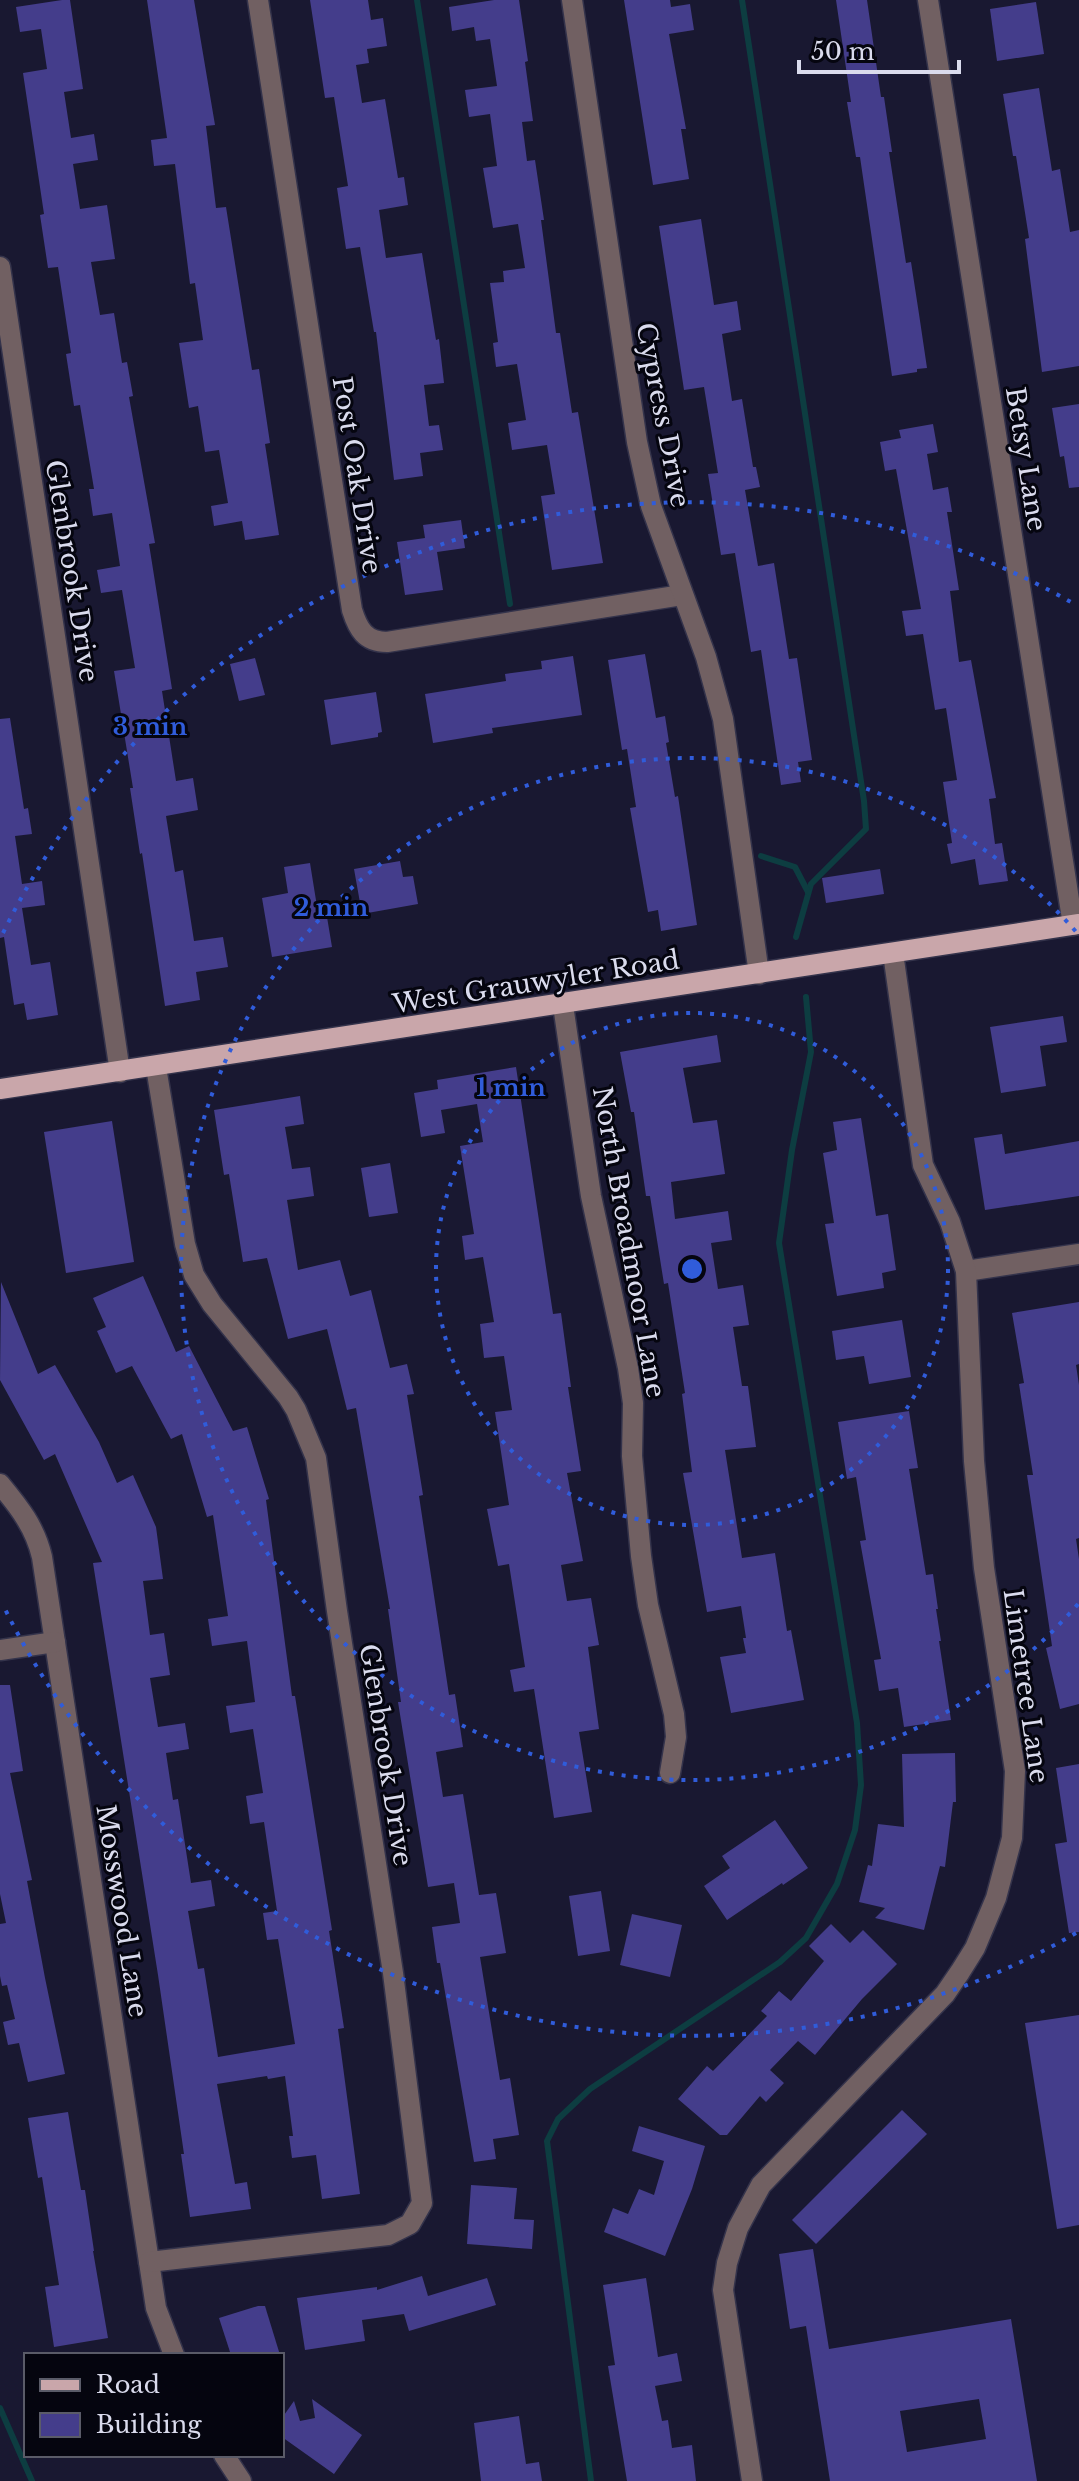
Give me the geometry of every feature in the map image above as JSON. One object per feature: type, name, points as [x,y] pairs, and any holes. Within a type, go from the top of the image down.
[{"type":"main road","name":"West Grauwyler Road","points":[[0,1089],[1076,925]]},
{"type":"street","name":"Post Oak Drive","points":[[258,0],[352,610],[362,633],[377,642],[387,642],[682,595]]},
{"type":"street","name":"Cypress Drive","points":[[572,0],[637,442],[651,506],[706,657],[723,719],[759,974]]},
{"type":"street","name":"Betsy Lane","points":[[928,0],[1076,925]]},
{"type":"street","name":"Glenbrook Drive","points":[[0,267],[120,1072]]},
{"type":"street","name":"Limetree Lane","points":[[752,2481],[723,2290],[727,2263],[738,2228],[761,2185],[945,1994],[975,1948],[996,1898],[1012,1838],[1015,1771],[984,1568],[974,1461],[966,1271],[950,1222],[923,1165],[893,953]]},
{"type":"street","name":"North Broadmoor Lane","points":[[563,1005],[591,1196],[633,1403],[632,1456],[641,1556],[648,1605],[674,1714],[676,1737],[670,1773]]},
{"type":"street","name":"Glenbrook Drive","points":[[149,2262],[388,2235],[410,2224],[422,2203],[393,1973],[316,1458],[288,1397],[212,1304],[194,1275],[185,1244],[156,1067]]},
{"type":"street","points":[[966,1271],[1079,1254]]},
{"type":"street","name":"Mosswood Lane","points":[[0,1484],[23,1512],[38,1540],[156,2308],[173,2353]]},
{"type":"street","points":[[0,1650],[55,1642]]},
{"type":"street","points":[[225,2457],[241,2481]]},
{"type":"building","points":[[70,0],[83,89],[64,92],[71,138],[94,134],[98,160],[73,164],[80,209],[107,205],[115,259],[91,262],[100,315],[114,313],[122,363],[127,362],[133,396],[129,397],[155,543],[149,544],[172,689],[162,691],[176,781],[193,778],[198,810],[166,816],[175,872],[183,870],[194,941],[223,937],[228,967],[196,972],[200,1000],[165,1006],[114,671],[135,668],[122,590],[101,593],[97,570],[120,566],[112,513],[93,516],[89,489],[94,489],[80,405],[74,406],[66,354],[71,353],[58,267],[48,268],[40,215],[44,214],[23,73],[47,69],[41,29],[20,32],[16,7]]},
{"type":"building","points":[[147,0],[194,0],[215,125],[206,126],[216,208],[226,207],[252,370],[259,369],[270,443],[265,444],[279,535],[245,540],[242,521],[214,526],[211,506],[228,503],[219,450],[205,452],[198,406],[189,408],[179,343],[203,340],[195,283],[190,284],[175,164],[154,166],[151,140],[167,138]]},
{"type":"building","points":[[310,0],[368,0],[371,20],[383,18],[387,46],[367,49],[369,63],[356,65],[362,103],[385,99],[398,178],[404,177],[408,205],[379,210],[386,258],[422,253],[436,340],[439,339],[444,383],[424,385],[429,426],[439,425],[443,450],[420,453],[423,476],[394,480],[376,332],[360,247],[346,249],[337,188],[348,186],[334,97],[325,98]]},
{"type":"building","points":[[494,0],[519,0],[533,121],[522,122],[527,161],[535,160],[556,333],[560,333],[572,413],[578,412],[603,563],[552,570],[541,496],[555,494],[547,445],[512,450],[508,423],[526,420],[517,364],[496,367],[493,343],[498,342],[490,283],[504,282],[503,271],[525,268],[518,224],[493,228],[483,168],[497,166],[490,114],[469,117],[465,90],[497,86],[490,39],[476,41],[474,27],[452,31],[449,7]]},
{"type":"building","points":[[624,0],[670,0],[671,7],[690,4],[694,30],[669,34],[686,129],[681,129],[689,179],[653,185]]},
{"type":"building","points":[[836,0],[867,0],[881,97],[884,97],[906,263],[911,262],[927,368],[917,369],[917,372],[892,376],[860,157],[856,157],[847,102],[851,102]]},
{"type":"building","points":[[1036,2],[1044,54],[997,61],[990,9]]},
{"type":"building","points":[[1039,88],[1052,171],[1060,169],[1070,232],[1079,230],[1079,366],[1042,372],[1025,239],[1029,238],[1003,94]]},
{"type":"building","points":[[701,219],[714,305],[737,301],[741,330],[722,334],[732,401],[742,399],[753,467],[756,467],[760,487],[745,490],[758,566],[774,563],[789,659],[797,658],[812,760],[798,762],[801,782],[781,785],[761,650],[751,652],[735,553],[721,555],[708,474],[718,473],[704,387],[684,390],[659,226]]},
{"type":"building","points":[[1079,404],[1079,487],[1069,488],[1052,408]]},
{"type":"building","points":[[933,424],[938,452],[927,454],[933,490],[948,487],[952,512],[947,512],[959,590],[950,591],[959,662],[971,660],[996,798],[989,799],[995,844],[1002,843],[1008,881],[979,885],[975,859],[951,864],[947,844],[952,843],[943,782],[957,780],[946,708],[935,710],[923,634],[906,636],[902,611],[921,609],[896,469],[885,471],[880,442],[901,438],[899,430]]},
{"type":"building","points":[[461,520],[465,548],[437,552],[443,590],[405,595],[397,542],[425,538],[423,525]]},
{"type":"building","points":[[645,654],[656,718],[665,716],[669,742],[666,743],[675,797],[678,796],[697,925],[661,931],[658,910],[648,912],[630,808],[636,807],[627,749],[622,750],[608,660]]},
{"type":"building","points":[[573,656],[582,715],[492,728],[493,733],[433,743],[425,694],[506,681],[505,674],[542,669],[541,661]]},
{"type":"building","points":[[255,658],[265,695],[239,701],[230,664]]},
{"type":"building","points":[[376,692],[382,732],[378,733],[378,737],[331,745],[324,700]]},
{"type":"building","points":[[10,718],[24,809],[28,808],[32,834],[15,836],[22,884],[42,881],[45,905],[22,908],[31,965],[50,962],[58,1015],[27,1020],[24,1003],[14,1005],[4,937],[0,938],[0,719]]},
{"type":"building","points":[[400,861],[403,877],[413,876],[418,904],[362,914],[354,869]]},
{"type":"building","points":[[310,863],[319,919],[327,917],[332,947],[272,957],[262,898],[288,893],[284,867]]},
{"type":"building","points":[[880,869],[884,894],[826,903],[822,878]]},
{"type":"building","points":[[1063,1016],[1067,1042],[1040,1046],[1046,1086],[1001,1093],[990,1027]]},
{"type":"building","points":[[717,1035],[721,1062],[683,1068],[693,1123],[717,1120],[725,1174],[671,1182],[675,1219],[728,1211],[732,1240],[711,1243],[718,1289],[743,1285],[749,1325],[733,1327],[742,1386],[748,1386],[756,1447],[725,1450],[742,1558],[775,1553],[787,1631],[791,1630],[804,1700],[731,1713],[720,1657],[746,1653],[741,1606],[707,1612],[683,1473],[692,1472],[682,1394],[685,1393],[668,1283],[664,1284],[650,1196],[646,1196],[634,1112],[631,1112],[620,1052]]},
{"type":"building","points":[[516,1067],[553,1314],[561,1313],[581,1471],[567,1473],[583,1561],[561,1565],[567,1601],[591,1598],[599,1645],[588,1647],[599,1729],[579,1732],[592,1812],[554,1818],[534,1689],[514,1692],[510,1670],[525,1667],[509,1564],[498,1566],[487,1509],[509,1505],[495,1412],[512,1410],[504,1356],[484,1358],[480,1324],[494,1322],[483,1257],[465,1260],[462,1236],[474,1234],[460,1146],[483,1142],[477,1104],[441,1110],[445,1133],[421,1137],[414,1093],[438,1089],[437,1080]]},
{"type":"building","points":[[300,1096],[304,1124],[285,1127],[292,1169],[310,1167],[314,1196],[287,1200],[298,1270],[340,1260],[350,1296],[371,1290],[390,1368],[407,1364],[414,1394],[407,1395],[423,1495],[419,1496],[449,1695],[455,1694],[463,1747],[436,1752],[443,1797],[463,1794],[479,1895],[496,1893],[506,1953],[480,1957],[500,2080],[510,2078],[519,2135],[493,2139],[496,2159],[474,2162],[432,1927],[460,1923],[454,1883],[428,1887],[398,1702],[401,1702],[390,1609],[356,1408],[347,1410],[327,1329],[288,1339],[267,1258],[243,1262],[229,1174],[224,1175],[214,1110]]},
{"type":"building","points":[[861,1118],[876,1216],[888,1214],[896,1270],[882,1273],[884,1288],[837,1296],[825,1224],[834,1223],[823,1153],[837,1150],[833,1122]]},
{"type":"building","points":[[112,1121],[134,1262],[66,1273],[44,1132]]},
{"type":"building","points":[[1002,1134],[1005,1154],[1079,1141],[1079,1196],[985,1210],[974,1138]]},
{"type":"building","points":[[390,1163],[398,1213],[369,1217],[361,1168]]},
{"type":"building","points":[[143,1276],[176,1352],[189,1346],[233,1431],[247,1427],[269,1499],[266,1500],[292,1696],[295,1696],[332,1930],[329,1931],[344,2028],[338,2029],[360,2194],[322,2199],[316,2155],[292,2158],[289,2136],[293,2136],[285,2076],[268,2079],[267,2076],[217,2084],[235,2184],[247,2182],[251,2209],[190,2217],[158,1975],[93,1563],[102,1562],[55,1454],[44,1460],[0,1380],[1,1282],[38,1374],[55,1365],[99,1442],[117,1483],[133,1475],[156,1527],[163,1579],[143,1581],[150,1635],[164,1633],[170,1675],[150,1678],[158,1727],[185,1723],[189,1749],[166,1753],[173,1800],[178,1799],[191,1883],[211,1880],[215,1906],[188,1911],[198,1969],[204,1968],[218,2057],[295,2044],[278,1939],[267,1940],[263,1913],[277,1911],[264,1822],[250,1824],[246,1796],[263,1793],[253,1729],[230,1733],[226,1706],[255,1702],[247,1641],[212,1646],[208,1619],[228,1616],[213,1515],[207,1517],[182,1434],[171,1439],[132,1366],[116,1373],[97,1331],[106,1327],[93,1298]]},
{"type":"building","points":[[1079,1302],[1079,1364],[1076,1365],[1079,1385],[1079,1538],[1076,1539],[1079,1559],[1079,1704],[1060,1709],[1046,1648],[1052,1646],[1027,1475],[1033,1475],[1019,1384],[1024,1383],[1012,1313]]},
{"type":"building","points":[[902,1320],[911,1377],[869,1384],[864,1356],[836,1360],[832,1331]]},
{"type":"building","points":[[909,1411],[918,1468],[909,1469],[926,1575],[933,1574],[951,1720],[904,1727],[898,1688],[879,1691],[874,1660],[881,1659],[860,1541],[866,1540],[856,1477],[847,1479],[838,1422]]},
{"type":"building","points":[[0,1685],[10,1685],[23,1771],[10,1773],[32,1880],[27,1881],[65,2074],[28,2082],[19,2043],[8,2045],[3,2022],[15,2019],[7,1985],[2,1986],[0,1976],[0,1924],[6,1923],[0,1894]]},
{"type":"building","points":[[955,1753],[956,1802],[953,1802],[945,1867],[940,1866],[924,1930],[875,1918],[885,1908],[859,1902],[868,1865],[872,1866],[878,1824],[904,1827],[902,1754]]},
{"type":"building","points":[[1079,1764],[1079,1932],[1069,1933],[1055,1844],[1067,1842],[1056,1768]]},
{"type":"building","points":[[775,1820],[808,1868],[727,1920],[704,1886],[730,1868],[722,1856]]},
{"type":"building","points":[[601,1891],[610,1951],[578,1956],[569,1896]]},
{"type":"building","points":[[632,1914],[682,1925],[670,1977],[620,1965]]},
{"type":"building","points":[[831,1924],[850,1943],[863,1930],[897,1964],[862,1999],[815,2055],[798,2041],[770,2070],[784,2083],[766,2102],[760,2096],[727,2135],[720,2135],[678,2099],[707,2066],[713,2071],[767,2016],[761,2011],[779,1991],[791,2001],[824,1961],[809,1946]]},
{"type":"building","points":[[1079,2015],[1079,2225],[1057,2229],[1025,2023]]},
{"type":"building","points":[[902,2110],[927,2134],[816,2244],[792,2220]]},
{"type":"building","points":[[68,2112],[81,2190],[85,2190],[108,2338],[54,2347],[45,2287],[59,2285],[42,2177],[38,2178],[28,2118]]},
{"type":"building","points":[[639,2126],[705,2146],[692,2189],[665,2256],[604,2232],[613,2208],[628,2214],[639,2189],[654,2195],[664,2161],[632,2151]]},
{"type":"building","points":[[471,2185],[517,2188],[514,2219],[534,2220],[532,2249],[467,2244]]},
{"type":"building","points":[[813,2249],[829,2349],[1011,2319],[1037,2481],[830,2481],[806,2326],[790,2329],[779,2254]],"holes":[[[979,2399],[986,2439],[907,2452],[900,2411]]]},
{"type":"building","points":[[422,2276],[428,2296],[487,2278],[496,2305],[409,2331],[404,2314],[362,2320],[365,2341],[305,2350],[297,2298],[377,2287],[377,2290]]},
{"type":"building","points":[[646,2278],[658,2357],[677,2353],[682,2381],[655,2386],[662,2421],[668,2420],[672,2448],[692,2445],[696,2481],[627,2481],[608,2366],[615,2365],[603,2285]]},
{"type":"building","points":[[265,2306],[279,2353],[230,2353],[219,2318]]},
{"type":"building","points":[[312,2399],[362,2435],[334,2474],[284,2438],[284,2415],[294,2401],[300,2421],[315,2418]]},
{"type":"building","points":[[519,2416],[526,2464],[539,2462],[542,2481],[481,2481],[474,2423]]},
{"type":"waterway","points":[[417,0],[510,604]]},
{"type":"waterway","points":[[742,0],[866,829],[811,884],[796,937]]},
{"type":"waterway","points":[[761,856],[795,867],[808,892]]},
{"type":"waterway","points":[[591,2481],[547,2141],[558,2119],[590,2089],[780,1962],[806,1938],[837,1884],[855,1830],[861,1785],[857,1723],[779,1243],[792,1150],[811,1052],[806,997]]},
{"type":"waterway","points":[[0,2408],[32,2481]]}]
